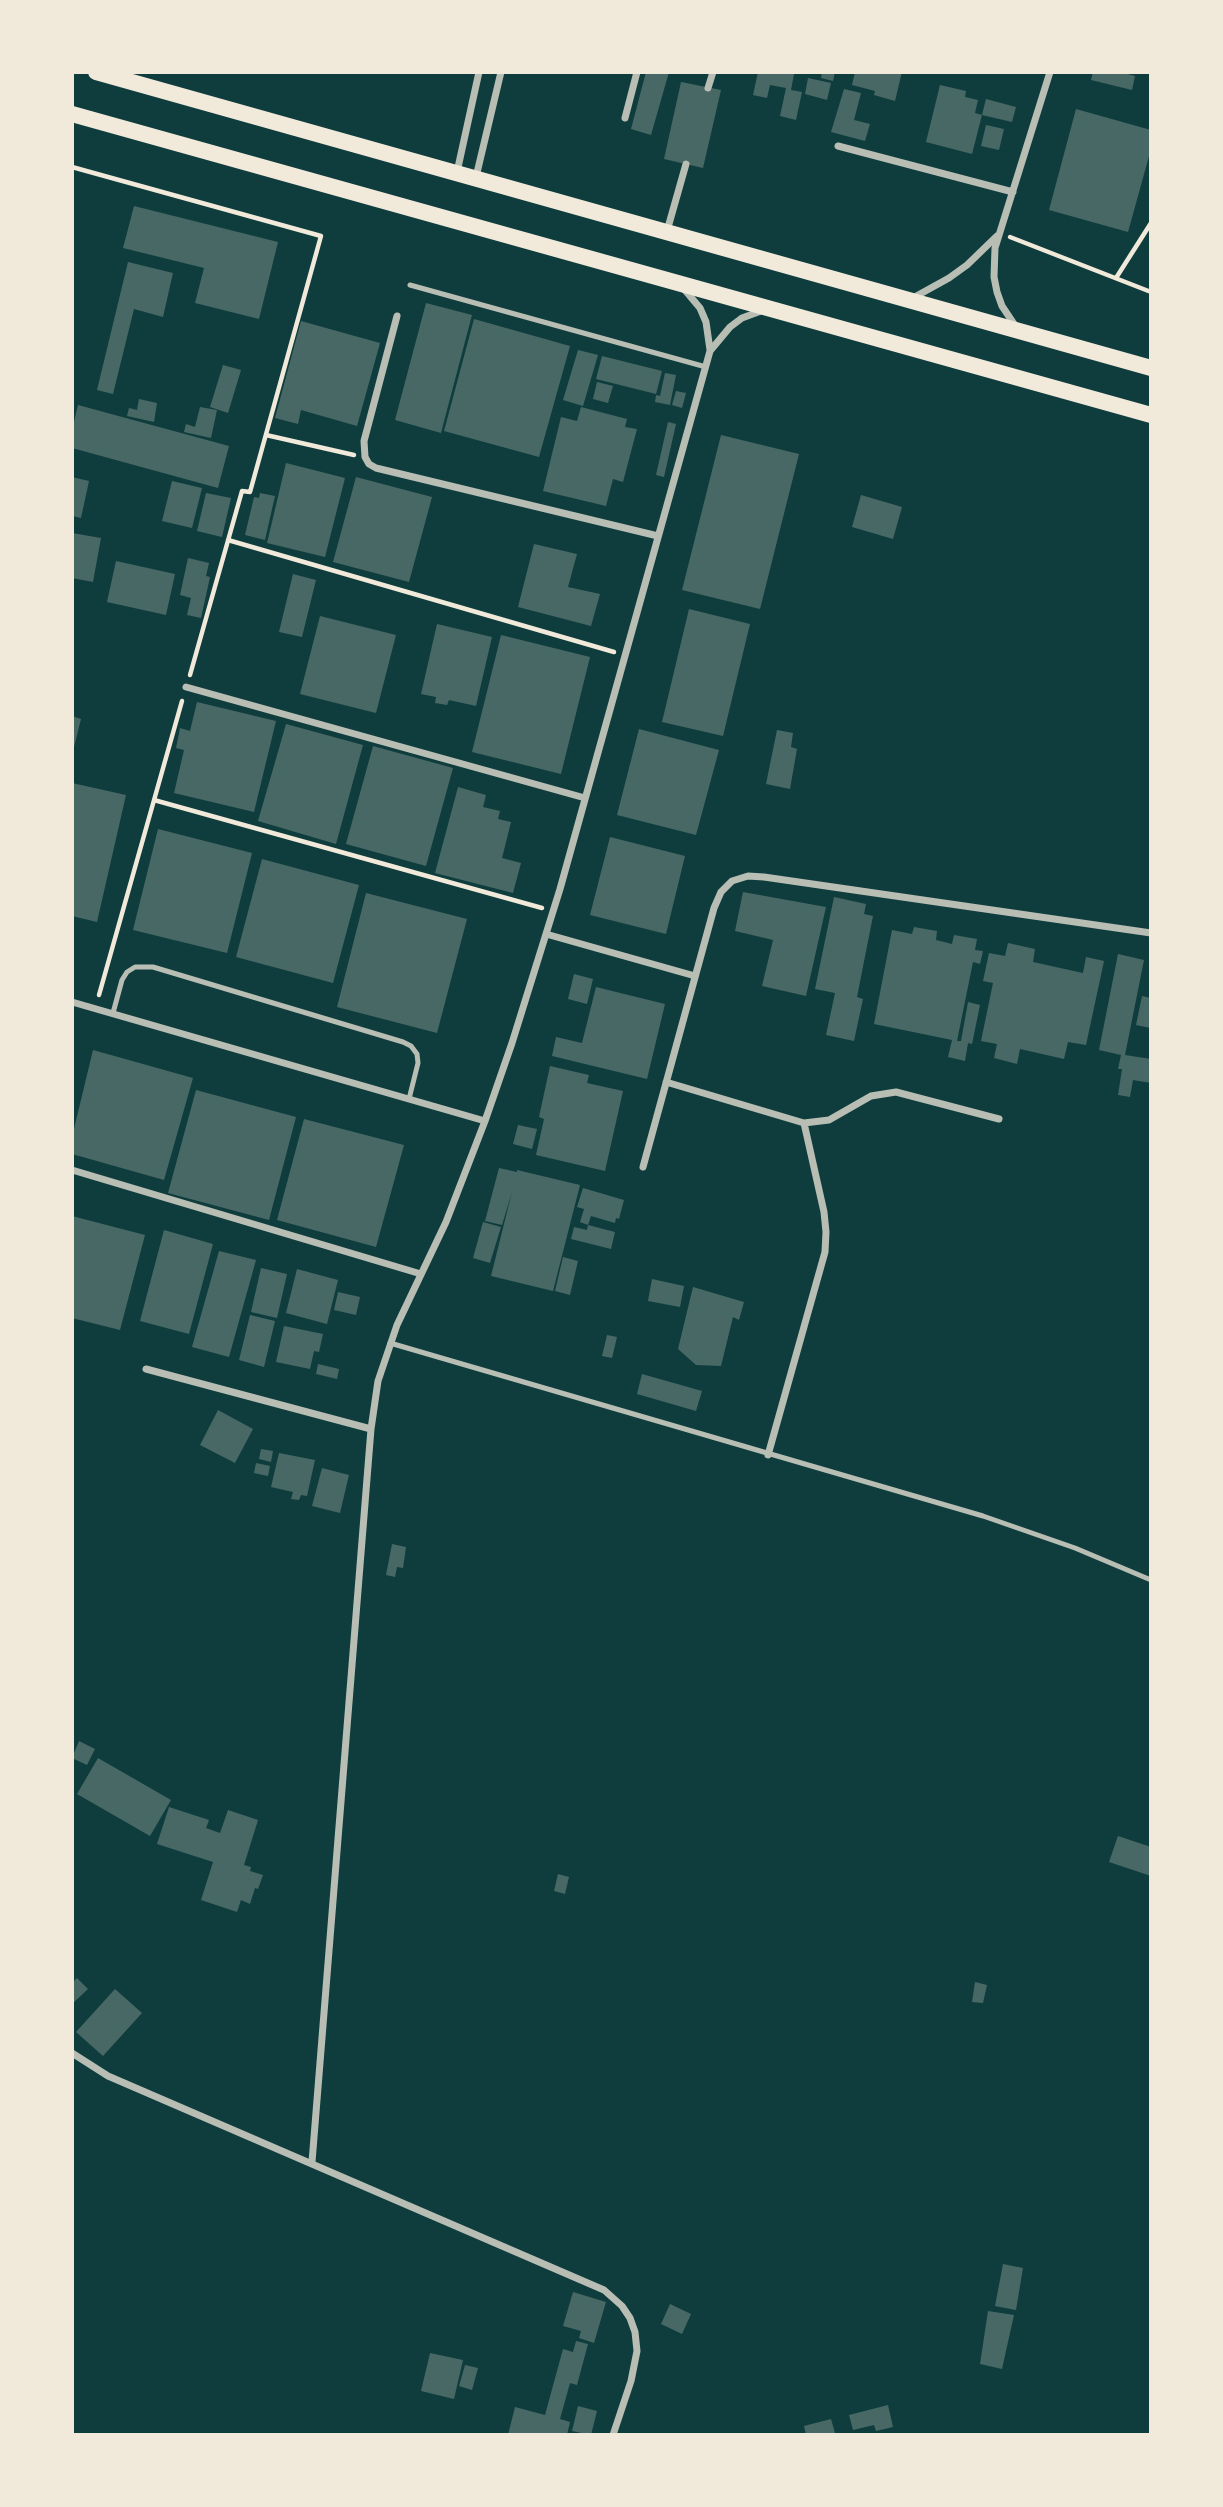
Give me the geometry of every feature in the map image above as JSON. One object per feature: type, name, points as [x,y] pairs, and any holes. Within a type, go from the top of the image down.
[{"type":"main road","points":[[96,72],[1151,368]]},
{"type":"main road","points":[[72,114],[1151,415]]},
{"type":"street","points":[[457,173],[479,72]]},
{"type":"street","points":[[476,178],[501,72]]},
{"type":"street","points":[[625,118],[637,72]]},
{"type":"street","points":[[708,88],[713,72]]},
{"type":"street","points":[[1019,331],[1002,306],[994,277],[995,248],[1050,72]]},
{"type":"street","points":[[838,146],[1013,192]]},
{"type":"street","points":[[667,231],[686,164]]},
{"type":"street","points":[[909,300],[958,272],[1000,233]]},
{"type":"street","points":[[312,2162],[378,1381],[390,1343],[446,1222],[485,1121],[546,934],[706,367],[710,351],[706,322],[700,308],[681,285]]},
{"type":"street","points":[[710,351],[724,333],[742,318],[771,308]]},
{"type":"street","points":[[397,316],[364,441],[365,457],[376,468],[658,536]]},
{"type":"street","points":[[186,687],[585,798]]},
{"type":"street","points":[[643,1167],[714,908],[721,892],[732,881],[748,876],[1151,933]]},
{"type":"street","points":[[546,934],[695,976]]},
{"type":"street","points":[[72,1002],[485,1121]]},
{"type":"street","points":[[666,1082],[804,1122],[828,1120],[871,1096],[897,1092],[999,1119]]},
{"type":"street","points":[[768,1455],[825,1252],[824,1212],[804,1122]]},
{"type":"street","points":[[72,1170],[421,1274]]},
{"type":"street","points":[[146,1369],[372,1429]]},
{"type":"street","points":[[72,2053],[108,2076],[593,2285],[614,2298],[630,2318],[637,2351],[631,2381],[613,2435]]},
{"type":"lane","points":[[410,285],[706,367]]},
{"type":"lane","points":[[113,1013],[122,980],[127,972],[135,967],[153,967],[411,1046],[417,1054],[418,1063],[409,1099]]},
{"type":"lane","points":[[390,1343],[1030,1531],[1151,1580]]},
{"type":"path","points":[[72,167],[321,236],[250,492],[242,491],[95,1009]]},
{"type":"path","points":[[1116,278],[1151,223]]},
{"type":"path","points":[[1000,233],[1151,292]]},
{"type":"path","points":[[266,435],[365,457]]},
{"type":"path","points":[[228,540],[625,655]]},
{"type":"path","points":[[154,800],[553,911]]},
{"type":"building","points":[[646,72],[669,72],[651,135],[631,129]]},
{"type":"building","points":[[758,72],[794,74],[791,90],[802,92],[796,120],[780,116],[786,88],[770,85],[767,98],[753,95]]},
{"type":"building","points":[[822,72],[835,72],[833,81],[821,78]]},
{"type":"building","points":[[855,72],[902,72],[895,101],[874,95],[875,91],[852,85]]},
{"type":"building","points":[[1093,72],[1120,72],[1135,76],[1132,90],[1091,80]]},
{"type":"building","points":[[808,78],[831,83],[827,100],[805,94]]},
{"type":"building","points":[[681,82],[721,90],[703,168],[664,159]]},
{"type":"building","points":[[940,85],[966,91],[965,97],[978,100],[975,113],[982,115],[972,154],[926,142]]},
{"type":"building","points":[[844,89],[861,93],[854,120],[870,124],[865,141],[831,132]]},
{"type":"building","points":[[986,99],[1016,107],[1012,122],[982,115]]},
{"type":"building","points":[[1076,109],[1151,130],[1151,149],[1128,232],[1049,210]]},
{"type":"building","points":[[986,125],[1004,129],[999,150],[981,146]]},
{"type":"building","points":[[134,206],[278,242],[259,319],[195,303],[204,268],[123,248]]},
{"type":"building","points":[[128,262],[173,273],[163,317],[134,309],[113,394],[97,390]]},
{"type":"building","points":[[426,303],[472,315],[441,433],[395,420]]},
{"type":"building","points":[[474,319],[570,346],[539,457],[444,431]]},
{"type":"building","points":[[301,321],[380,343],[357,426],[301,410],[298,424],[275,418]]},
{"type":"building","points":[[578,350],[598,355],[583,406],[563,400]]},
{"type":"building","points":[[602,356],[662,371],[656,394],[596,379]]},
{"type":"building","points":[[223,365],[241,370],[228,413],[210,407]]},
{"type":"building","points":[[665,373],[676,375],[670,405],[655,402],[656,395],[660,396]]},
{"type":"building","points":[[597,382],[613,386],[608,403],[593,399]]},
{"type":"building","points":[[676,391],[686,393],[682,408],[672,405]]},
{"type":"building","points":[[139,399],[157,403],[154,422],[127,416],[129,408],[137,410]]},
{"type":"building","points":[[78,405],[229,446],[218,488],[72,448],[72,430]]},
{"type":"building","points":[[200,407],[217,410],[211,438],[184,432],[186,424],[195,427]]},
{"type":"building","points":[[581,407],[627,419],[625,427],[637,429],[623,482],[613,479],[606,506],[543,491],[561,417],[577,421]]},
{"type":"building","points":[[668,422],[676,424],[664,477],[656,475]]},
{"type":"building","points":[[721,435],[799,454],[760,609],[682,590]]},
{"type":"building","points":[[286,463],[345,478],[325,557],[267,543]]},
{"type":"building","points":[[72,477],[89,481],[81,518],[72,516]]},
{"type":"building","points":[[356,477],[432,497],[409,582],[333,562]]},
{"type":"building","points":[[172,481],[202,488],[192,528],[162,521]]},
{"type":"building","points":[[206,493],[231,498],[222,537],[197,531]]},
{"type":"building","points":[[260,493],[275,496],[265,540],[245,535],[254,497],[259,498]]},
{"type":"building","points":[[861,495],[902,507],[893,539],[852,527]]},
{"type":"building","points":[[72,533],[101,538],[93,582],[72,578]]},
{"type":"building","points":[[534,544],[577,554],[568,587],[600,594],[591,626],[518,607]]},
{"type":"building","points":[[188,558],[209,563],[206,576],[210,577],[201,618],[187,615],[191,598],[180,595]]},
{"type":"building","points":[[116,561],[175,574],[166,615],[107,602]]},
{"type":"building","points":[[293,574],[316,580],[302,637],[279,632]]},
{"type":"building","points":[[689,609],[750,624],[723,736],[662,722]]},
{"type":"building","points":[[320,616],[396,635],[376,713],[300,694]]},
{"type":"building","points":[[437,624],[492,637],[476,706],[449,700],[447,705],[435,703],[436,697],[421,694]]},
{"type":"building","points":[[501,635],[590,657],[561,774],[472,752]]},
{"type":"building","points":[[197,702],[276,721],[254,812],[174,793],[184,750],[176,748],[180,728],[190,731]]},
{"type":"building","points":[[72,716],[81,719],[73,751],[72,751]]},
{"type":"building","points":[[286,724],[363,745],[336,844],[258,821]]},
{"type":"building","points":[[639,729],[719,750],[696,835],[617,815]]},
{"type":"building","points":[[777,730],[793,733],[791,747],[797,749],[790,789],[766,784]]},
{"type":"building","points":[[373,746],[453,768],[426,866],[346,844]]},
{"type":"building","points":[[72,783],[126,795],[97,922],[72,916]]},
{"type":"building","points":[[458,787],[486,795],[483,807],[500,811],[498,819],[511,822],[502,858],[521,863],[513,893],[435,873]]},
{"type":"building","points":[[158,829],[252,853],[227,953],[133,930]]},
{"type":"building","points":[[610,837],[685,856],[666,934],[590,915]]},
{"type":"building","points":[[262,859],[359,885],[333,983],[236,957]]},
{"type":"building","points":[[743,892],[826,907],[806,996],[762,986],[773,940],[735,931]]},
{"type":"building","points":[[366,893],[467,919],[437,1033],[337,1007]]},
{"type":"building","points":[[834,897],[866,904],[864,914],[873,916],[857,997],[863,999],[854,1041],[826,1035],[835,993],[815,989]]},
{"type":"building","points":[[914,927],[937,931],[936,940],[952,944],[954,935],[977,939],[975,950],[983,951],[980,964],[973,962],[957,1041],[961,1041],[968,1002],[980,1005],[972,1044],[968,1043],[965,1061],[948,1057],[952,1040],[874,1024],[892,930],[912,934]]},
{"type":"building","points":[[1008,943],[1035,949],[1033,962],[1083,973],[1086,957],[1104,961],[1086,1045],[1068,1042],[1064,1059],[1020,1049],[1017,1064],[994,1058],[997,1044],[981,1041],[993,983],[983,981],[989,953],[1005,956]]},
{"type":"building","points":[[1118,954],[1144,960],[1125,1055],[1151,1059],[1151,1083],[1133,1080],[1130,1097],[1118,1095],[1121,1055],[1099,1050]]},
{"type":"building","points":[[574,974],[593,979],[587,1004],[568,999]]},
{"type":"building","points":[[596,987],[665,1004],[647,1079],[552,1056],[556,1037],[582,1043]]},
{"type":"building","points":[[1142,996],[1151,998],[1151,1028],[1136,1025]]},
{"type":"building","points":[[93,1050],[193,1078],[164,1180],[72,1154],[72,1137]]},
{"type":"building","points":[[550,1066],[589,1075],[587,1083],[623,1091],[605,1171],[536,1155],[544,1119],[539,1117]]},
{"type":"building","points":[[196,1090],[296,1117],[269,1220],[168,1193]]},
{"type":"building","points":[[304,1119],[404,1145],[376,1247],[277,1220]]},
{"type":"building","points":[[518,1125],[537,1129],[532,1149],[513,1144]]},
{"type":"building","points":[[499,1168],[580,1185],[553,1291],[491,1276],[512,1192],[502,1225],[485,1221]]},
{"type":"building","points":[[583,1188],[624,1200],[619,1219],[616,1218],[615,1223],[591,1216],[588,1225],[580,1222],[584,1209],[577,1207]]},
{"type":"building","points":[[72,1216],[145,1235],[120,1330],[72,1318]]},
{"type":"building","points":[[483,1222],[501,1227],[490,1263],[473,1258]]},
{"type":"building","points":[[588,1225],[615,1232],[611,1249],[571,1239],[574,1227],[587,1230]]},
{"type":"building","points":[[164,1230],[213,1244],[189,1334],[140,1321]]},
{"type":"building","points":[[219,1251],[256,1260],[229,1357],[192,1347]]},
{"type":"building","points":[[563,1257],[578,1261],[570,1295],[555,1291]]},
{"type":"building","points":[[261,1268],[287,1274],[277,1318],[251,1312]]},
{"type":"building","points":[[297,1269],[338,1280],[327,1324],[286,1313]]},
{"type":"building","points":[[652,1279],[684,1286],[680,1307],[648,1301]]},
{"type":"building","points":[[693,1287],[744,1302],[739,1320],[733,1317],[721,1366],[696,1365],[678,1349]]},
{"type":"building","points":[[338,1292],[360,1297],[356,1315],[334,1310]]},
{"type":"building","points":[[250,1315],[275,1321],[264,1367],[239,1360]]},
{"type":"building","points":[[284,1326],[323,1334],[319,1352],[314,1351],[310,1369],[276,1362]]},
{"type":"building","points":[[607,1335],[617,1337],[612,1358],[602,1356]]},
{"type":"building","points":[[318,1364],[339,1369],[337,1379],[316,1374]]},
{"type":"building","points":[[642,1374],[702,1391],[696,1411],[637,1394]]},
{"type":"building","points":[[218,1410],[253,1429],[235,1463],[200,1445]]},
{"type":"building","points":[[261,1449],[273,1451],[271,1462],[259,1459]]},
{"type":"building","points":[[279,1453],[315,1460],[307,1496],[301,1495],[299,1500],[291,1499],[293,1492],[271,1487]]},
{"type":"building","points":[[256,1463],[270,1466],[268,1476],[254,1473]]},
{"type":"building","points":[[322,1468],[349,1475],[340,1513],[312,1506]]},
{"type":"building","points":[[392,1544],[406,1547],[403,1568],[397,1567],[395,1577],[386,1575]]},
{"type":"building","points":[[79,1741],[95,1749],[87,1765],[72,1758]]},
{"type":"building","points":[[98,1758],[171,1800],[150,1836],[77,1794]]},
{"type":"building","points":[[169,1807],[209,1820],[206,1828],[220,1833],[228,1810],[258,1820],[244,1865],[251,1867],[250,1871],[263,1875],[250,1904],[241,1900],[237,1912],[201,1900],[213,1862],[157,1844]]},
{"type":"building","points":[[1118,1836],[1151,1847],[1151,1876],[1109,1862]]},
{"type":"building","points":[[558,1874],[569,1877],[565,1894],[554,1891]]},
{"type":"building","points":[[77,1978],[88,1989],[72,2004],[72,1983]]},
{"type":"building","points":[[975,1982],[987,1985],[983,2003],[972,2002]]},
{"type":"building","points":[[115,1989],[142,2013],[103,2056],[76,2032]]},
{"type":"building","points":[[1003,2264],[1023,2268],[1016,2310],[995,2306]]},
{"type":"building","points":[[573,2292],[606,2302],[594,2343],[579,2338],[581,2331],[563,2326]]},
{"type":"building","points":[[670,2304],[691,2314],[682,2334],[661,2324]]},
{"type":"building","points":[[988,2311],[1014,2315],[1002,2369],[980,2364]]},
{"type":"building","points":[[576,2341],[588,2344],[577,2385],[570,2383],[560,2419],[570,2422],[567,2435],[508,2435],[515,2407],[545,2415],[563,2349],[573,2352]]},
{"type":"building","points":[[430,2353],[463,2360],[454,2399],[421,2391]]},
{"type":"building","points":[[465,2365],[478,2368],[472,2390],[459,2386]]},
{"type":"building","points":[[888,2405],[893,2427],[876,2431],[874,2425],[853,2430],[849,2415]]},
{"type":"building","points":[[578,2406],[597,2411],[591,2435],[572,2431]]},
{"type":"building","points":[[831,2419],[835,2433],[806,2435],[804,2426]]}]
